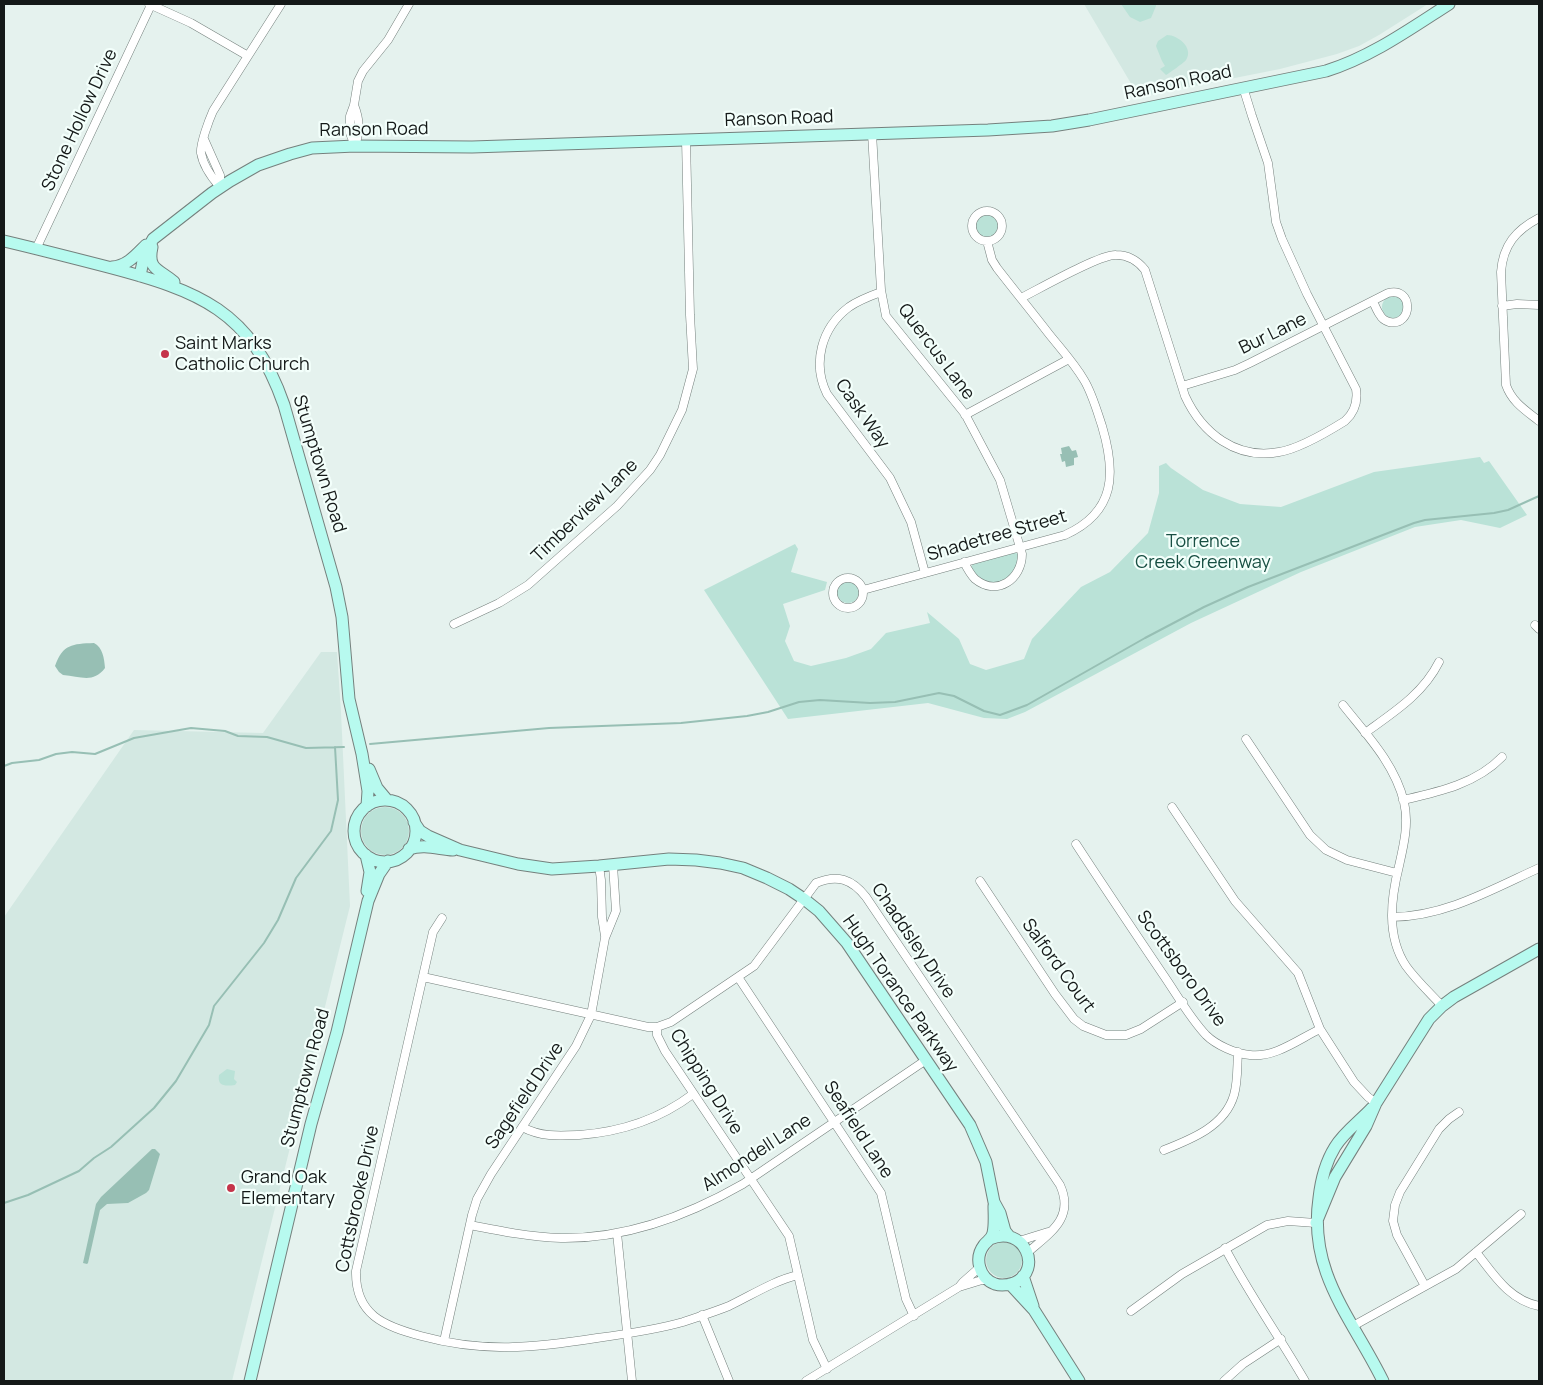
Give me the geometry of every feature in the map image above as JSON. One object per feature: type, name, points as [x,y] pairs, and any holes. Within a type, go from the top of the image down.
[{"type":"street","points":[[150,4],[191,23],[248,56]]},
{"type":"street","name":"Stone Hollow Drive","points":[[36,249],[150,4]]},
{"type":"street","points":[[220,187],[220,175],[204,139],[207,125],[213,111],[281,4]]},
{"type":"street","points":[[355,146],[350,133],[350,116],[357,85],[363,71],[388,40],[409,4]]},
{"type":"street","name":"Ranson Road","points":[[140,276],[146,250],[156,236],[220,187],[258,165],[312,148],[686,140],[988,130],[1052,126],[1326,71],[1378,49],[1449,4]]},
{"type":"street","points":[[1021,298],[1107,256],[1124,256],[1132,259],[1140,265],[1148,278],[1182,386],[1192,411],[1211,433],[1222,441],[1250,452],[1280,452],[1345,421],[1356,406],[1356,389],[1307,294],[1282,239],[1276,222],[1268,163],[1244,87]]},
{"type":"street","name":"Quercus Lane","points":[[872,133],[881,292],[886,316],[965,416],[1000,480],[1020,547]]},
{"type":"street","name":"Timberview Lane","points":[[454,624],[499,603],[528,585],[617,506],[650,470],[660,455],[682,410],[694,369],[690,315],[686,140]]},
{"type":"street","name":"Shadetree Street","points":[[987,211],[999,218],[1002,228],[998,236],[987,242],[976,237],[971,228],[977,214],[987,211]]},
{"type":"street","points":[[1539,218],[1518,231],[1506,249],[1501,272],[1506,385],[1513,399],[1539,421]]},
{"type":"street","points":[[102,266],[115,267],[125,264],[156,236]]},
{"type":"street","points":[[156,236],[150,257],[152,264],[156,270],[172,280],[182,290]]},
{"type":"street","name":"Stumptown Road","points":[[4,240],[140,276],[182,290],[215,308],[240,328],[263,357],[279,391],[340,601],[349,699],[362,754],[368,791],[367,806]]},
{"type":"street","name":"Shadetree Street","points":[[863,590],[1073,531],[1089,520],[1103,503],[1107,493],[1111,470],[1110,456],[1098,414],[1085,381],[997,268],[992,260],[987,242]]},
{"type":"street","name":"Cask Way","points":[[881,292],[850,307],[836,321],[825,337],[820,353],[820,373],[822,384],[827,394],[890,478],[911,522],[926,572]]},
{"type":"street","name":"Bur Lane","points":[[1182,386],[1235,370],[1388,293],[1396,292],[1403,296],[1408,310],[1398,321],[1388,322],[1380,316],[1373,301]]},
{"type":"street","points":[[1502,306],[1539,304]]},
{"type":"street","points":[[965,416],[1069,359]]},
{"type":"street","points":[[964,562],[976,579],[987,585],[1001,586],[1012,580],[1019,569],[1022,560],[1020,547]]},
{"type":"street","points":[[849,577],[858,580],[863,590],[863,598],[860,603],[851,608],[841,606],[834,598],[834,588],[844,578],[849,577]]},
{"type":"street","points":[[1366,733],[1423,688],[1439,662]]},
{"type":"street","points":[[1343,705],[1366,733],[1393,772],[1403,800],[1406,812],[1405,840],[1392,903],[1395,940],[1405,964],[1442,1006]]},
{"type":"street","points":[[1246,740],[1310,835],[1326,850],[1347,860],[1397,873]]},
{"type":"street","name":"Stumptown Road","points":[[362,754],[377,788],[387,800]]},
{"type":"street","points":[[1403,800],[1471,779],[1488,769],[1502,757]]},
{"type":"street","points":[[387,800],[394,801],[407,809],[414,822],[416,832],[414,841],[404,855],[388,861],[380,861],[366,855],[360,848],[354,830],[360,812],[373,802],[387,800]]},
{"type":"street","points":[[1172,807],[1235,902],[1298,973],[1320,1029],[1354,1082],[1376,1103]]},
{"type":"street","name":"Hugh Torance Parkway","points":[[414,822],[420,831],[428,836],[460,850]]},
{"type":"street","name":"Scottsboro Drive","points":[[1076,844],[1207,1036],[1238,1052],[1256,1055],[1277,1051],[1320,1029]]},
{"type":"street","name":"Hugh Torance Parkway","points":[[409,849],[426,846],[460,850],[552,869],[669,859],[720,862],[743,868],[767,878],[804,899],[819,911],[847,943],[970,1125],[979,1143],[986,1162],[994,1202],[994,1232],[980,1251],[980,1267]]},
{"type":"street","name":"Stumptown Road","points":[[366,855],[370,872],[368,901]]},
{"type":"street","name":"Stumptown Road","points":[[250,1381],[311,1124],[337,1032],[368,901],[379,874],[388,861]]},
{"type":"street","name":"Sagefield Drive","points":[[444,1341],[477,1199],[483,1186],[576,1046],[591,1015],[605,938],[616,911],[613,865]]},
{"type":"street","points":[[598,866],[601,880],[602,917],[605,938]]},
{"type":"street","points":[[1392,917],[1427,914],[1448,908],[1539,868]]},
{"type":"street","name":"Chaddsley Drive","points":[[657,1027],[671,1022],[738,977],[759,960],[816,884],[826,879],[837,878],[854,883],[866,897],[1060,1185],[1065,1199],[1065,1210],[1060,1220],[1027,1253]]},
{"type":"street","name":"Salford Court","points":[[980,881],[1055,994],[1074,1018],[1083,1026],[1106,1035],[1126,1035],[1141,1029],[1183,1002]]},
{"type":"street","name":"Cottsbrooke Drive","points":[[442,918],[433,932],[356,1271],[355,1282],[361,1300],[377,1320],[414,1334],[471,1346],[510,1348],[567,1343],[682,1322],[728,1306],[780,1280],[798,1274]]},
{"type":"street","points":[[1383,1381],[1333,1291],[1323,1267],[1316,1223],[1321,1180],[1327,1160],[1336,1145],[1376,1103],[1429,1019],[1442,1006],[1454,997],[1539,949]]},
{"type":"street","points":[[423,977],[591,1015],[648,1027],[657,1027]]},
{"type":"street","name":"Seafield Lane","points":[[738,977],[881,1193],[906,1299],[914,1316]]},
{"type":"street","name":"Chipping Drive","points":[[657,1027],[660,1045],[789,1236],[813,1340],[827,1369]]},
{"type":"street","points":[[1164,1150],[1196,1136],[1214,1124],[1227,1110],[1234,1093],[1238,1052]]},
{"type":"street","name":"Almondell Lane","points":[[470,1225],[502,1232],[561,1238],[616,1233],[674,1218],[720,1197],[751,1179],[926,1060]]},
{"type":"street","points":[[522,1127],[532,1132],[552,1136],[606,1132],[655,1117],[693,1094]]},
{"type":"street","points":[[1426,1286],[1397,1235],[1393,1221],[1395,1205],[1400,1192],[1440,1129],[1459,1112]]},
{"type":"street","name":"Hugh Torance Parkway","points":[[994,1202],[1000,1213],[1005,1231],[1027,1253]]},
{"type":"street","points":[[1354,1326],[1456,1269],[1521,1214]]},
{"type":"street","points":[[1131,1311],[1182,1274],[1274,1222],[1316,1223]]},
{"type":"street","points":[[990,1239],[996,1236],[1014,1239],[1048,1232]]},
{"type":"street","points":[[616,1233],[632,1381]]},
{"type":"street","points":[[1225,1248],[1250,1294],[1281,1339],[1305,1381]]},
{"type":"street","points":[[1476,1252],[1513,1295],[1528,1304],[1539,1306]]},
{"type":"street","points":[[959,1287],[980,1267],[988,1280],[995,1284],[1010,1284],[1023,1276],[1027,1269],[1027,1253]]},
{"type":"street","points":[[1023,1276],[1034,1310]]},
{"type":"street","points":[[806,1381],[959,1287],[988,1280]]},
{"type":"street","points":[[1010,1284],[1034,1310],[1079,1381]]},
{"type":"street","points":[[702,1316],[729,1381]]},
{"type":"street","points":[[1224,1381],[1243,1364],[1281,1339]]},
{"type":"shaded area","points":[[1084,4],[1428,4],[1359,46],[1337,54],[1280,69],[1139,97]]},
{"type":"shaded area","points":[[1069,446],[1072,451],[1076,450],[1078,457],[1074,458],[1074,465],[1066,467],[1065,461],[1062,462],[1060,454],[1062,454],[1061,448]]},
{"type":"shaded area","points":[[94,643],[101,650],[103,657],[105,668],[100,673],[91,678],[86,678],[63,675],[59,672],[55,666],[65,649],[74,645]]},
{"type":"shaded area","points":[[321,652],[337,652],[350,906],[232,1381],[4,1381],[4,917],[134,730],[263,733]]},
{"type":"shaded area","points":[[152,1149],[155,1149],[160,1154],[149,1190],[128,1203],[107,1204],[100,1210],[88,1263],[83,1263],[96,1204]]},
{"type":"green space","points":[[1121,4],[1156,4],[1156,6],[1151,18],[1140,22],[1130,17]]},
{"type":"green space","points":[[1167,35],[1176,37],[1184,43],[1188,55],[1185,61],[1166,75],[1160,69],[1165,66],[1156,46],[1158,41]]},
{"type":"green space","points":[[987,215],[995,218],[998,226],[995,234],[987,237],[979,234],[976,226],[979,218]]},
{"type":"green space","points":[[1393,296],[1401,299],[1404,307],[1401,315],[1393,318],[1385,315],[1382,307],[1385,299]]},
{"type":"green space","name":"Torrence Creek Greenway","points":[[1480,457],[1484,463],[1489,461],[1527,515],[1500,528],[1461,520],[1415,527],[1301,572],[1191,623],[1025,712],[1007,719],[984,718],[928,703],[788,719],[704,590],[795,544],[798,549],[791,572],[827,582],[825,590],[783,604],[790,626],[785,641],[794,661],[811,666],[846,658],[871,649],[886,633],[930,623],[927,612],[959,639],[970,664],[986,670],[1024,659],[1032,639],[1081,587],[1110,572],[1148,533],[1159,493],[1159,466],[1166,463],[1203,490],[1240,504],[1281,507],[1374,472]]},
{"type":"green space","points":[[1014,552],[1018,554],[1018,564],[1009,578],[1002,581],[986,581],[971,569],[974,563]]},
{"type":"green space","points":[[848,581],[856,584],[859,592],[856,600],[848,603],[840,600],[837,592],[840,584]]},
{"type":"green space","points":[[385,807],[394,809],[402,814],[407,822],[409,831],[407,840],[402,848],[394,853],[385,855],[376,853],[368,848],[363,840],[361,831],[363,822],[368,814],[376,809]]},
{"type":"green space","points":[[227,1069],[235,1071],[234,1079],[237,1082],[235,1085],[223,1085],[219,1082],[219,1075]]},
{"type":"green space","points":[[1004,1242],[1011,1243],[1017,1247],[1021,1253],[1021,1267],[1017,1273],[1011,1277],[1004,1278],[997,1277],[991,1273],[987,1267],[986,1260],[987,1253],[991,1247],[997,1243]]},
{"type":"waterway","points":[[370,744],[549,728],[681,723],[747,716],[768,712],[799,702],[820,700],[870,703],[895,702],[939,693],[954,696],[984,711],[1000,715],[1027,705],[1145,638],[1204,607],[1248,587],[1414,523],[1508,510],[1539,496]]},
{"type":"waterway","points":[[4,766],[12,763],[39,760],[56,754],[72,752],[95,754],[134,738],[191,728],[225,731],[238,736],[267,737],[306,748],[344,747]]},
{"type":"waterway","points":[[4,1203],[28,1195],[79,1171],[111,1147],[154,1108],[176,1081],[209,1025],[214,1006],[264,943],[278,920],[296,878],[331,831],[338,800],[335,747]]},
{"type":"place","name":"Saint Marks Catholic Church","points":[[165,354]]},
{"type":"place","name":"Grand Oak Elementary","points":[[231,1188]]}]
